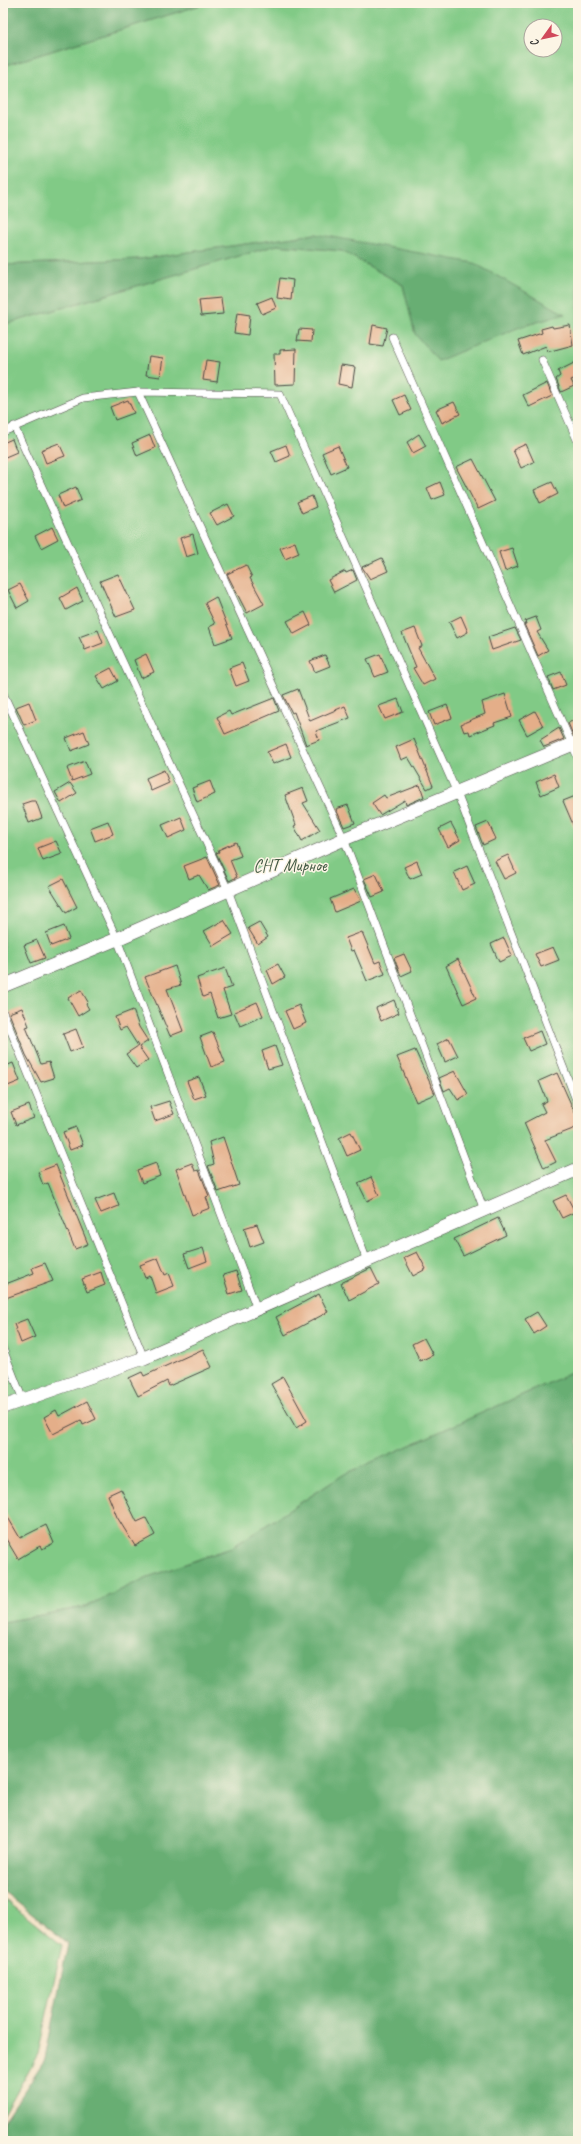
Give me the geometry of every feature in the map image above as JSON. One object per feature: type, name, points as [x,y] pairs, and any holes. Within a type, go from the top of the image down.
[{"type":"street","points":[[3,986],[117,939],[344,839],[575,743]]},
{"type":"street","points":[[3,1407],[144,1358],[578,1169]]},
{"type":"lane","points":[[392,337],[575,743],[578,758]]},
{"type":"lane","points":[[542,360],[578,442]]},
{"type":"lane","points":[[138,392],[344,839],[484,1210]]},
{"type":"lane","points":[[3,432],[14,426],[83,398],[138,392],[280,394],[457,793],[578,1105]]},
{"type":"lane","points":[[14,426],[228,890],[367,1261]]},
{"type":"lane","points":[[3,693],[117,939],[257,1309]]},
{"type":"lane","points":[[3,1012],[144,1358]]},
{"type":"lane","points":[[3,1349],[23,1400]]},
{"type":"green space","points":[[3,3],[207,3],[3,66]]},
{"type":"green space","name":"СНТ Мирное","points":[[207,3],[578,3],[578,1370],[343,1475],[231,1548],[148,1577],[85,1607],[3,1622],[3,325],[277,245],[342,251],[403,285],[415,334],[520,327],[564,314],[316,234],[140,259],[3,265],[3,66]]},
{"type":"green space","points":[[316,234],[474,263],[565,314],[520,327],[438,361],[415,334],[403,285],[342,251],[277,245],[3,325],[3,265],[140,259]]},
{"type":"green space","points":[[578,1370],[578,2141],[3,2141],[3,2123],[45,2059],[68,1943],[3,1891],[3,1622],[85,1607],[148,1577],[231,1548],[343,1475]]},
{"type":"green space","points":[[3,1898],[62,1945],[38,2054],[3,2116]]},
{"type":"building","points":[[280,278],[293,280],[291,300],[277,298]]},
{"type":"building","points":[[272,297],[276,308],[262,314],[257,303]]},
{"type":"building","points":[[221,298],[223,314],[201,316],[199,300]]},
{"type":"building","points":[[237,313],[250,315],[248,335],[234,333]]},
{"type":"building","points":[[373,325],[387,328],[383,346],[370,344]]},
{"type":"building","points":[[570,325],[573,345],[547,352],[546,346],[523,355],[518,341],[542,333],[541,329],[552,326],[553,328]]},
{"type":"building","points":[[299,329],[312,330],[311,342],[297,341]]},
{"type":"building","points":[[296,349],[295,384],[275,385],[274,354],[280,354],[280,350]]},
{"type":"building","points":[[149,356],[163,358],[160,377],[146,375]]},
{"type":"building","points":[[206,360],[220,362],[217,382],[203,380]]},
{"type":"building","points":[[578,361],[578,377],[571,380],[574,386],[561,392],[556,379],[560,376],[558,371]]},
{"type":"building","points":[[341,365],[355,367],[352,387],[338,384]]},
{"type":"building","points":[[547,383],[552,396],[529,407],[523,395]]},
{"type":"building","points":[[404,395],[411,410],[400,415],[393,400]]},
{"type":"building","points":[[128,400],[134,413],[115,420],[110,407]]},
{"type":"building","points":[[454,402],[460,414],[442,423],[436,410]]},
{"type":"building","points":[[419,434],[426,446],[413,453],[407,442]]},
{"type":"building","points":[[150,435],[155,448],[137,456],[132,443]]},
{"type":"building","points":[[12,439],[17,452],[3,458],[3,443]]},
{"type":"building","points":[[59,443],[65,456],[46,463],[41,450]]},
{"type":"building","points":[[526,444],[534,462],[521,468],[513,450]]},
{"type":"building","points":[[286,445],[290,456],[276,462],[271,451]]},
{"type":"building","points":[[338,446],[347,467],[331,474],[322,453]]},
{"type":"building","points":[[473,459],[495,501],[478,509],[456,467]]},
{"type":"building","points":[[440,482],[445,495],[432,500],[427,488]]},
{"type":"building","points":[[552,482],[558,494],[540,503],[534,490]]},
{"type":"building","points":[[76,487],[81,500],[63,508],[58,495]]},
{"type":"building","points":[[312,496],[316,507],[302,513],[297,502]]},
{"type":"building","points":[[228,504],[234,516],[217,525],[210,513]]},
{"type":"building","points":[[52,527],[58,539],[41,548],[35,536]]},
{"type":"building","points":[[193,534],[198,553],[186,557],[180,538]]},
{"type":"building","points":[[295,542],[299,553],[285,559],[280,548]]},
{"type":"building","points":[[512,548],[518,566],[505,571],[499,552]]},
{"type":"building","points":[[382,558],[388,571],[370,579],[362,567]]},
{"type":"building","points":[[246,565],[252,577],[250,578],[264,604],[247,613],[227,574]]},
{"type":"building","points":[[353,570],[357,580],[334,592],[328,580],[345,571],[346,573]]},
{"type":"building","points":[[118,574],[135,610],[116,617],[100,581]]},
{"type":"building","points":[[20,584],[29,601],[17,608],[8,590]]},
{"type":"building","points":[[77,588],[83,601],[66,610],[60,598]]},
{"type":"building","points":[[216,597],[232,638],[215,644],[209,627],[215,624],[205,603]]},
{"type":"building","points":[[305,612],[311,625],[294,634],[287,621]]},
{"type":"building","points":[[461,616],[468,632],[457,638],[449,622]]},
{"type":"building","points":[[536,617],[541,630],[537,632],[548,650],[538,656],[524,624],[526,624],[525,621]]},
{"type":"building","points":[[415,628],[422,646],[418,648],[435,679],[423,685],[413,668],[416,667],[402,633]]},
{"type":"building","points":[[515,628],[521,640],[492,650],[488,637]]},
{"type":"building","points":[[98,630],[103,643],[85,650],[79,637]]},
{"type":"building","points":[[146,654],[154,672],[141,678],[134,660]]},
{"type":"building","points":[[380,654],[388,672],[375,677],[367,659]]},
{"type":"building","points":[[325,655],[330,666],[315,672],[310,661]]},
{"type":"building","points":[[242,663],[249,681],[236,686],[229,668]]},
{"type":"building","points":[[111,668],[118,681],[104,689],[96,676]]},
{"type":"building","points":[[561,672],[566,685],[553,690],[548,677]]},
{"type":"building","points":[[298,689],[310,721],[345,706],[350,718],[316,731],[319,740],[306,745],[294,712],[292,713],[283,695]]},
{"type":"building","points":[[505,694],[512,717],[494,723],[495,725],[470,735],[469,731],[464,732],[461,724],[485,714],[482,702]]},
{"type":"building","points":[[274,698],[279,711],[225,734],[217,717],[229,711],[231,715]]},
{"type":"building","points":[[398,699],[403,712],[385,719],[379,706]]},
{"type":"building","points":[[29,702],[36,720],[24,725],[16,707]]},
{"type":"building","points":[[447,705],[452,718],[434,725],[429,712]]},
{"type":"building","points":[[535,711],[543,726],[527,735],[519,720]]},
{"type":"building","points":[[578,718],[578,734],[573,735],[568,723]]},
{"type":"building","points":[[559,728],[564,739],[544,747],[540,740]]},
{"type":"building","points":[[84,731],[89,744],[71,751],[66,738]]},
{"type":"building","points":[[414,739],[433,786],[427,789],[408,757],[401,760],[396,747]]},
{"type":"building","points":[[286,744],[291,757],[273,764],[267,752]]},
{"type":"building","points":[[85,761],[90,774],[72,781],[67,768]]},
{"type":"building","points":[[164,770],[169,783],[151,791],[146,778]]},
{"type":"building","points":[[554,774],[559,787],[541,795],[536,782]]},
{"type":"building","points":[[210,781],[215,794],[197,802],[192,788]]},
{"type":"building","points":[[70,783],[77,793],[61,803],[55,792]]},
{"type":"building","points":[[420,785],[424,797],[406,805],[405,800],[380,815],[372,803],[384,795],[386,798]]},
{"type":"building","points":[[303,788],[308,801],[303,803],[320,830],[302,841],[294,826],[296,825],[285,795]]},
{"type":"building","points":[[578,795],[578,836],[563,801]]},
{"type":"building","points":[[36,801],[42,818],[29,823],[22,804]]},
{"type":"building","points":[[348,805],[355,823],[344,827],[336,809]]},
{"type":"building","points":[[181,817],[186,830],[168,838],[162,825]]},
{"type":"building","points":[[108,821],[113,834],[95,841],[90,828]]},
{"type":"building","points":[[488,822],[496,839],[483,845],[476,827]]},
{"type":"building","points":[[451,823],[460,840],[448,847],[439,829]]},
{"type":"building","points":[[56,841],[62,854],[43,861],[38,848]]},
{"type":"building","points":[[236,842],[241,856],[230,860],[237,877],[229,881],[216,853],[219,852],[218,850]]},
{"type":"building","points":[[508,855],[516,873],[504,879],[495,861]]},
{"type":"building","points":[[207,857],[220,885],[208,890],[199,875],[189,879],[184,866]]},
{"type":"building","points":[[417,861],[422,874],[410,879],[404,867]]},
{"type":"building","points":[[467,866],[475,884],[462,890],[454,872]]},
{"type":"building","points":[[376,874],[384,892],[372,897],[364,879]]},
{"type":"building","points":[[63,879],[77,907],[66,913],[49,886]]},
{"type":"building","points":[[354,889],[361,901],[335,912],[330,899]]},
{"type":"building","points":[[224,920],[233,934],[213,946],[204,931]]},
{"type":"building","points":[[259,922],[268,937],[258,944],[248,928]]},
{"type":"building","points":[[64,926],[69,939],[51,946],[46,933]]},
{"type":"building","points":[[362,932],[375,963],[380,961],[385,974],[367,981],[354,950],[351,951],[346,938]]},
{"type":"building","points":[[504,938],[512,956],[499,962],[491,944]]},
{"type":"building","points":[[37,940],[45,958],[31,963],[24,945]]},
{"type":"building","points":[[553,947],[559,960],[541,967],[535,954]]},
{"type":"building","points":[[404,954],[412,971],[401,976],[394,958]]},
{"type":"building","points":[[458,959],[476,998],[463,1004],[446,966]]},
{"type":"building","points":[[278,964],[285,977],[273,984],[267,970]]},
{"type":"building","points":[[175,966],[181,985],[167,989],[183,1031],[170,1036],[145,977]]},
{"type":"building","points":[[225,968],[232,987],[223,990],[231,1014],[218,1018],[210,994],[203,997],[197,978]]},
{"type":"building","points":[[81,990],[88,1002],[86,1004],[89,1009],[78,1016],[68,998]]},
{"type":"building","points":[[394,1000],[399,1013],[381,1021],[376,1008]]},
{"type":"building","points":[[257,1002],[263,1016],[240,1026],[234,1012]]},
{"type":"building","points":[[299,1005],[306,1023],[293,1029],[285,1011]]},
{"type":"building","points":[[22,1008],[29,1026],[26,1027],[41,1064],[49,1062],[54,1078],[41,1082],[26,1055],[9,1013]]},
{"type":"building","points":[[133,1010],[139,1027],[148,1041],[139,1047],[148,1060],[136,1068],[126,1054],[138,1046],[126,1027],[120,1030],[115,1017]]},
{"type":"building","points":[[76,1029],[83,1047],[70,1052],[63,1034]]},
{"type":"building","points":[[540,1031],[545,1044],[529,1051],[523,1038]]},
{"type":"building","points":[[213,1032],[225,1062],[211,1067],[200,1037]]},
{"type":"building","points":[[449,1038],[458,1056],[445,1062],[437,1044]]},
{"type":"building","points":[[275,1046],[282,1065],[268,1069],[262,1051]]},
{"type":"building","points":[[415,1050],[435,1094],[416,1102],[397,1057]]},
{"type":"building","points":[[13,1063],[20,1081],[3,1088],[3,1067]]},
{"type":"building","points":[[455,1071],[468,1094],[458,1100],[450,1088],[444,1091],[439,1078]]},
{"type":"building","points":[[557,1073],[575,1113],[578,1112],[578,1127],[545,1140],[556,1162],[544,1168],[524,1123],[545,1112],[541,1104],[547,1101],[539,1081]]},
{"type":"building","points":[[199,1077],[206,1095],[194,1099],[187,1081]]},
{"type":"building","points":[[169,1101],[174,1114],[155,1121],[150,1107]]},
{"type":"building","points":[[29,1105],[34,1118],[16,1125],[11,1112]]},
{"type":"building","points":[[76,1127],[83,1145],[70,1150],[63,1132]]},
{"type":"building","points":[[351,1132],[360,1150],[347,1156],[339,1138]]},
{"type":"building","points":[[223,1137],[239,1185],[218,1192],[208,1166],[214,1164],[209,1142]]},
{"type":"building","points":[[156,1163],[160,1176],[142,1183],[137,1170]]},
{"type":"building","points":[[192,1163],[195,1171],[199,1170],[209,1196],[206,1197],[210,1208],[192,1215],[176,1169]]},
{"type":"building","points":[[56,1165],[88,1244],[75,1249],[48,1183],[43,1185],[38,1172]]},
{"type":"building","points":[[371,1177],[379,1195],[367,1201],[358,1183]]},
{"type":"building","points":[[114,1193],[119,1206],[101,1213],[95,1200]]},
{"type":"building","points":[[566,1195],[575,1212],[562,1218],[553,1201]]},
{"type":"building","points":[[498,1218],[506,1235],[463,1256],[454,1239]]},
{"type":"building","points":[[257,1224],[264,1242],[250,1247],[244,1228]]},
{"type":"building","points":[[203,1248],[207,1261],[189,1268],[184,1254]]},
{"type":"building","points":[[417,1252],[426,1269],[413,1276],[404,1258]]},
{"type":"building","points":[[158,1258],[165,1275],[169,1273],[174,1286],[156,1293],[150,1276],[145,1278],[140,1265]]},
{"type":"building","points":[[45,1263],[53,1281],[3,1299],[3,1285],[34,1273],[32,1268]]},
{"type":"building","points":[[371,1268],[379,1284],[349,1300],[341,1283]]},
{"type":"building","points":[[236,1271],[242,1290],[229,1294],[223,1275]]},
{"type":"building","points":[[101,1272],[105,1285],[87,1292],[82,1279]]},
{"type":"building","points":[[319,1294],[328,1312],[285,1335],[276,1317]]},
{"type":"building","points":[[537,1312],[546,1326],[534,1334],[525,1319]]},
{"type":"building","points":[[27,1319],[35,1337],[21,1343],[14,1324]]},
{"type":"building","points":[[424,1338],[433,1355],[420,1361],[412,1344]]},
{"type":"building","points":[[203,1349],[212,1367],[169,1386],[167,1381],[138,1396],[129,1378],[142,1372],[144,1376]]},
{"type":"building","points":[[283,1377],[307,1421],[296,1428],[271,1384]]},
{"type":"building","points":[[87,1401],[96,1419],[83,1425],[81,1420],[53,1434],[44,1417],[56,1410],[59,1416]]},
{"type":"building","points":[[121,1489],[137,1522],[146,1518],[155,1535],[135,1546],[117,1517],[108,1495]]},
{"type":"building","points":[[3,1509],[20,1538],[46,1525],[54,1543],[42,1549],[40,1546],[18,1559],[3,1534]]}]
